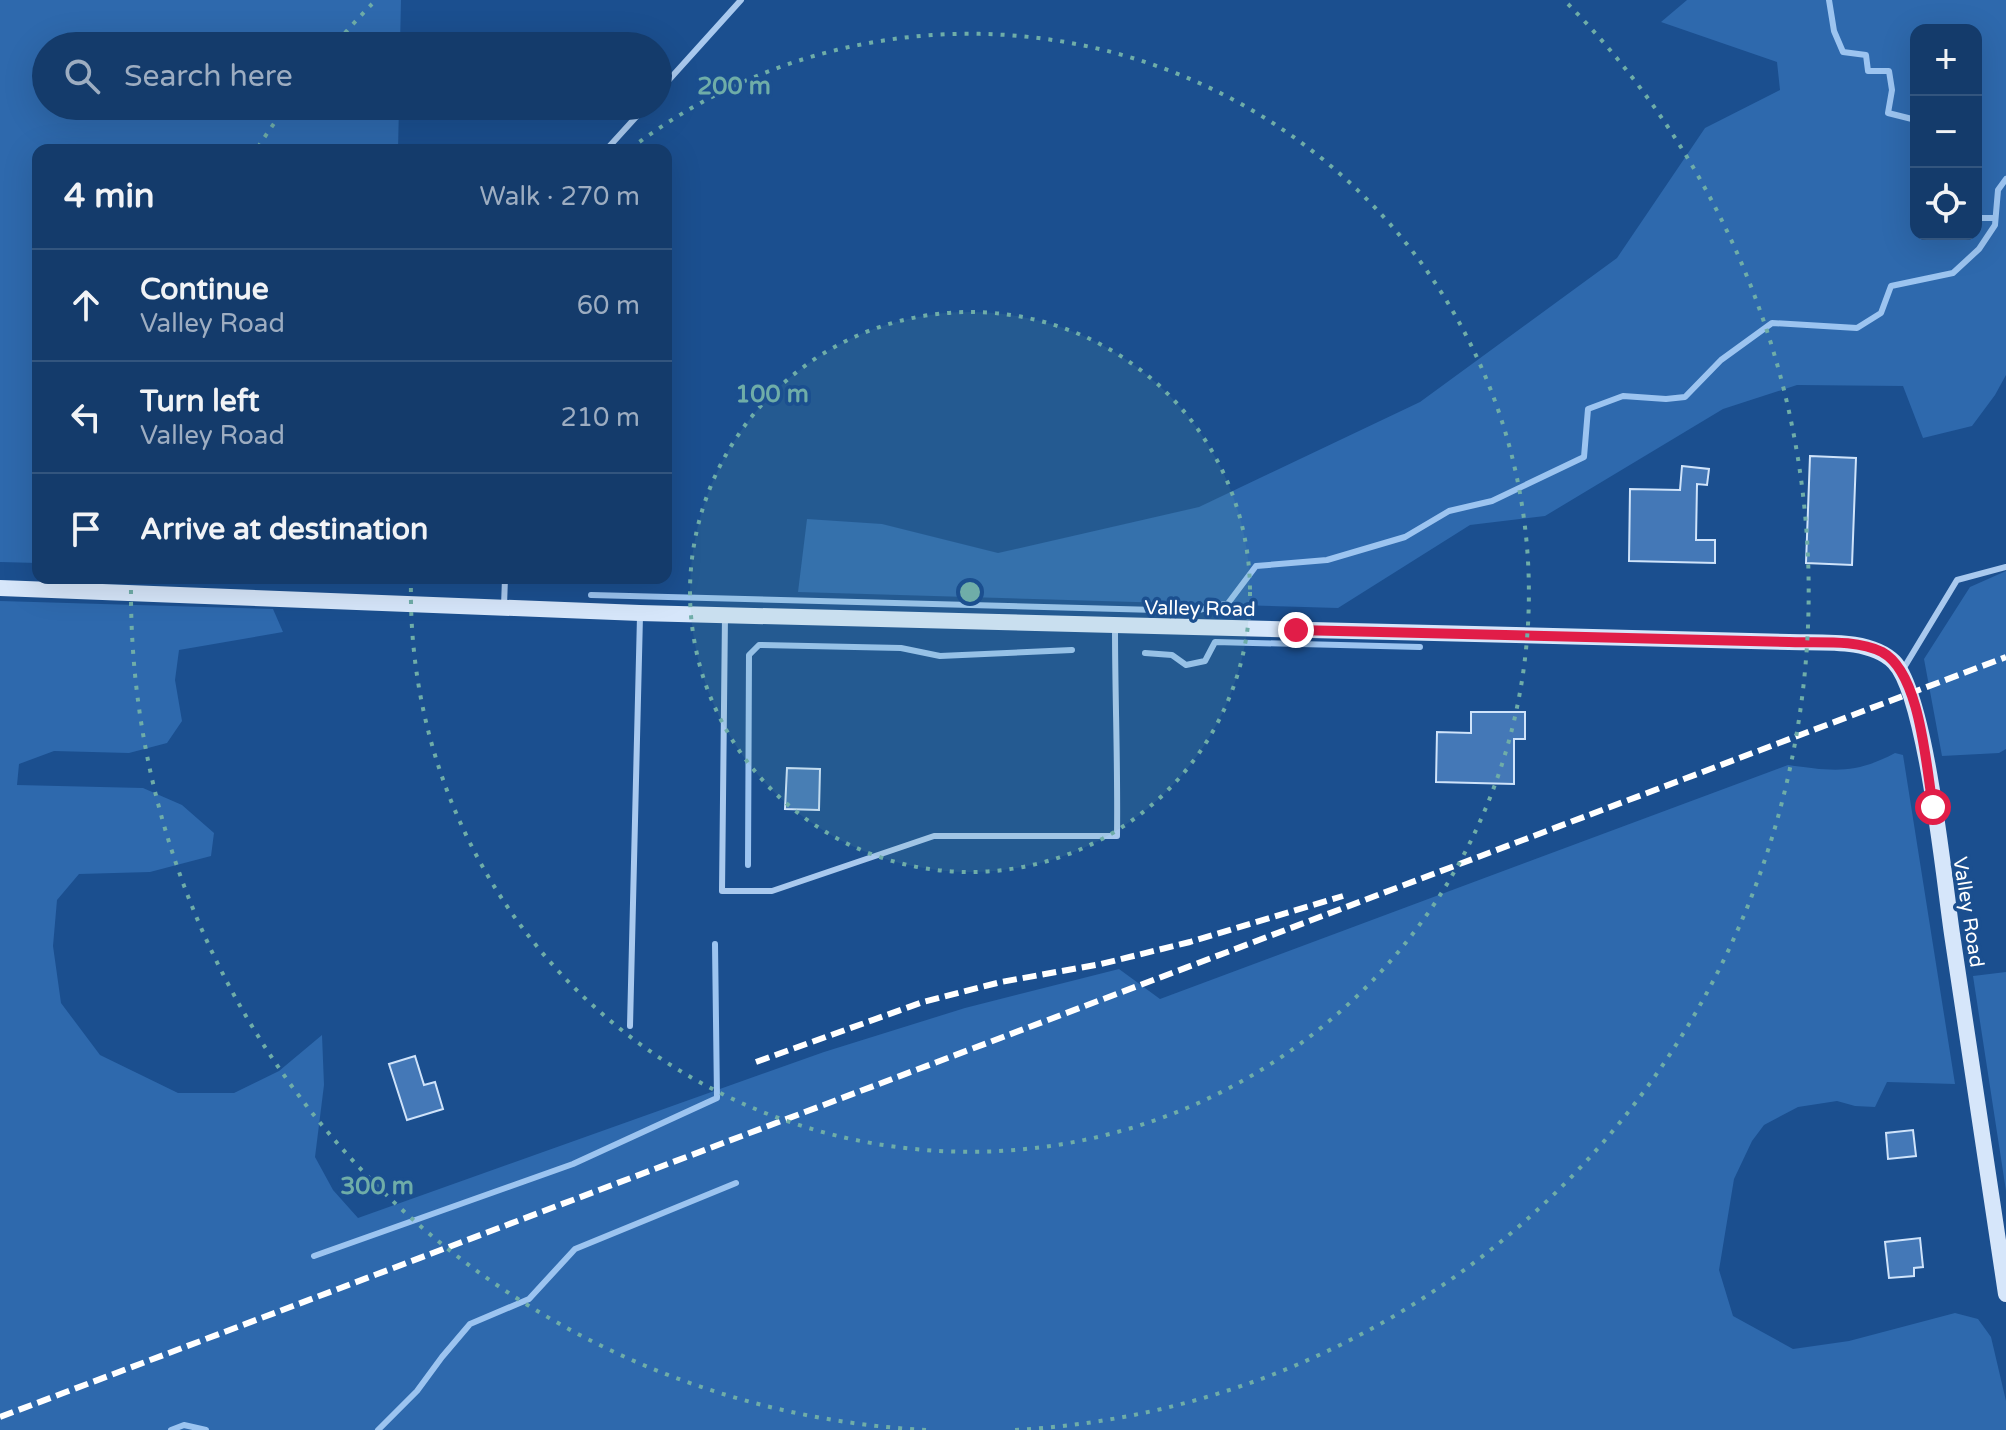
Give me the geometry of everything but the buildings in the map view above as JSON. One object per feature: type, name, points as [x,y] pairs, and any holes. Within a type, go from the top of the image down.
[{"type":"street","name":"Valley Road","points":[[0,588],[640,613],[1553,634],[1847,644],[1881,652],[1902,671],[1916,709],[2006,1294]]},
{"type":"lane","points":[[672,76],[741,0]]},
{"type":"lane","points":[[611,144],[633,120]]},
{"type":"lane","points":[[1902,671],[1957,580],[2006,567]]},
{"type":"lane","points":[[504,608],[505,584]]},
{"type":"lane","points":[[630,1026],[640,613]]},
{"type":"lane","points":[[725,615],[722,891],[772,891],[934,836],[1117,836],[1119,747],[1115,700],[1115,625]]},
{"type":"shaded area","points":[[0,0],[401,0],[400,32],[32,32],[32,120],[399,120],[398,144],[32,144],[32,563],[0,562]]},
{"type":"shaded area","points":[[1687,0],[2006,0],[2006,375],[1972,426],[1923,438],[1903,386],[1797,385],[1723,409],[1545,516],[1470,525],[1338,608],[798,592],[807,519],[882,524],[998,553],[1199,507],[1420,402],[1617,258],[1705,128],[1780,90],[1777,62],[1661,22]]},
{"type":"shaded area","points":[[2006,571],[2006,749],[1999,753],[1942,756],[1924,659],[1970,587]]},
{"type":"shaded area","points":[[0,601],[273,609],[283,632],[179,650],[175,680],[182,721],[167,743],[129,753],[54,751],[19,764],[17,785],[143,788],[182,805],[214,833],[211,856],[150,872],[79,874],[57,900],[53,946],[61,1003],[100,1055],[178,1093],[234,1093],[279,1071],[322,1035],[324,1085],[315,1157],[333,1190],[358,1218],[824,1052],[965,1008],[1119,969],[1160,999],[1788,765],[1843,770],[1867,765],[1895,753],[1903,755],[1955,1084],[1887,1082],[1875,1107],[1837,1101],[1798,1107],[1764,1125],[1752,1141],[1734,1179],[1719,1270],[1733,1316],[1793,1349],[1849,1341],[1955,1313],[1978,1319],[1991,1337],[2006,1401],[2006,1430],[0,1430]]},
{"type":"shaded area","points":[[2006,972],[2006,1191],[1973,976]]},
{"type":"waterway","points":[[1829,0],[1834,31],[1843,52],[1866,55],[1868,71],[1889,71],[1892,90],[1888,113],[1910,118]]},
{"type":"waterway","points":[[1223,610],[1256,566],[1327,560],[1405,537],[1449,511],[1492,501],[1584,457],[1588,409],[1623,396],[1685,397],[1721,360],[1772,323],[1857,328],[1881,313],[1891,286],[1953,273],[1979,249],[1995,225],[1998,190],[2006,179]]},
{"type":"waterway","points":[[1982,218],[1995,218]]},
{"type":"waterway","points":[[591,595],[1194,611],[1225,604]]},
{"type":"waterway","points":[[1145,653],[1172,655],[1186,665],[1205,661],[1215,642],[1420,647]]},
{"type":"waterway","points":[[748,865],[749,655],[759,645],[901,648],[940,656],[1072,650]]},
{"type":"waterway","points":[[314,1256],[573,1164],[717,1098],[715,944]]},
{"type":"waterway","points":[[378,1430],[417,1391],[470,1324],[529,1299],[575,1249],[736,1183]]},
{"type":"waterway","points":[[171,1430],[184,1425],[206,1430]]},
{"type":"railway","points":[[0,1417],[2006,657]]},
{"type":"railway","points":[[756,1062],[923,1002],[1001,982],[1101,964],[1190,942],[1343,896]]},
{"type":"route","points":[[1296,630],[1847,644],[1881,652],[1902,671],[1911,692],[1933,807]]}]
